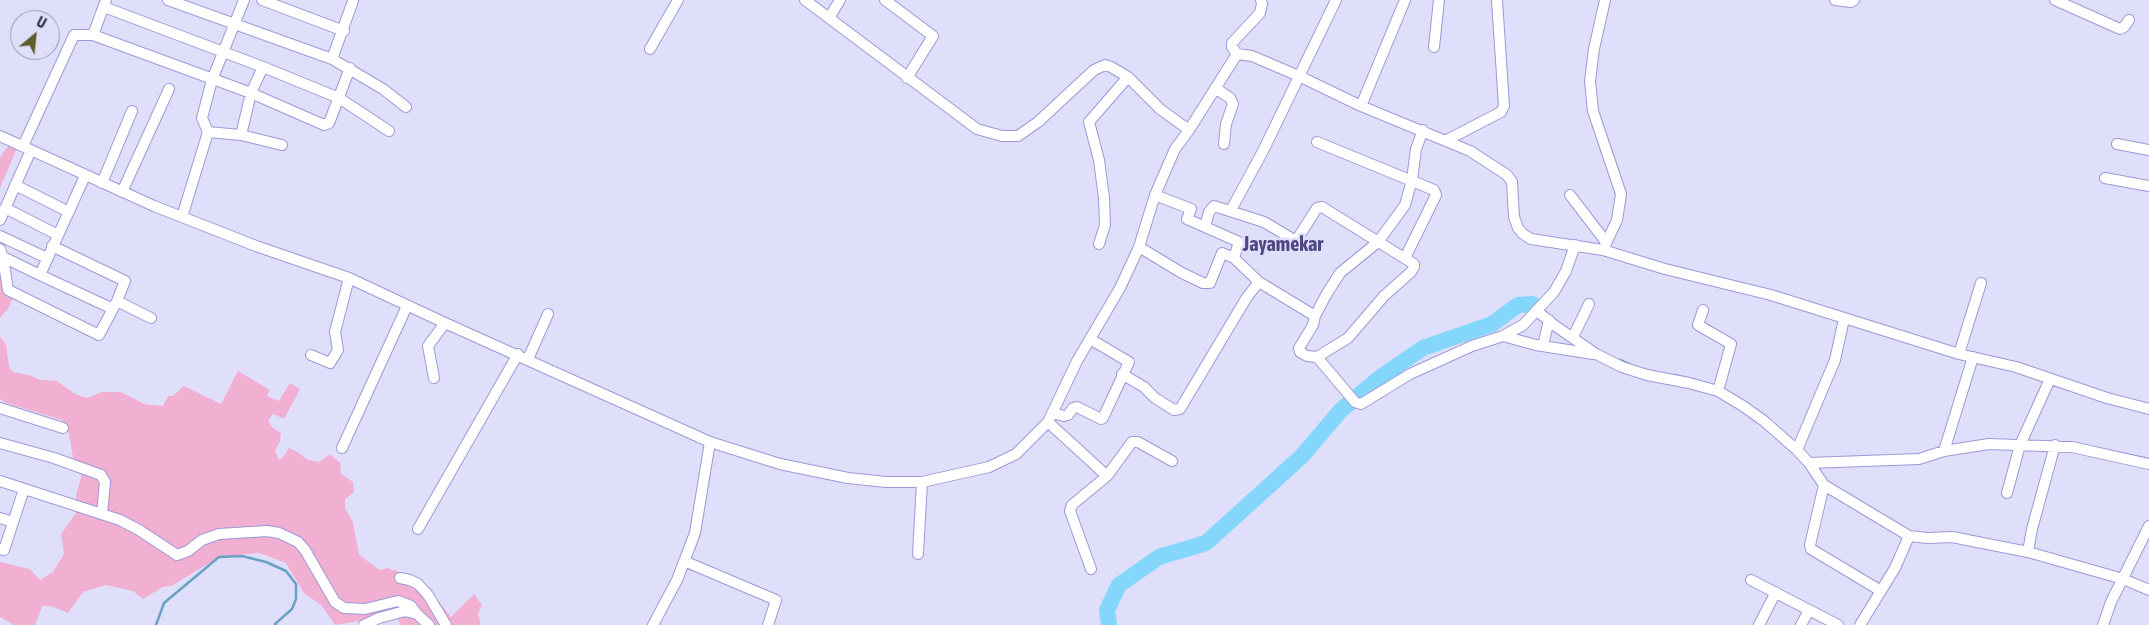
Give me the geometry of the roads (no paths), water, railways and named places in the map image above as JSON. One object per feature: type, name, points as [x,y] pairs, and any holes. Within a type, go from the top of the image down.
[{"type":"street","points":[[168,0],[350,68],[406,107]]},
{"type":"street","points":[[182,217],[208,132],[202,118],[212,80],[244,0]]},
{"type":"street","points":[[262,0],[344,31]]},
{"type":"street","points":[[332,60],[344,31],[352,0]]},
{"type":"street","points":[[650,49],[678,0]]},
{"type":"street","points":[[805,0],[977,129],[1015,137],[1038,122],[1099,66],[1111,66],[1128,77],[1160,109],[1189,130]]},
{"type":"street","points":[[829,18],[840,0]]},
{"type":"street","points":[[885,0],[933,36],[907,78]]},
{"type":"street","points":[[1261,0],[1260,13],[1232,43],[1232,47],[1237,54],[1252,56],[1361,106],[1470,151],[1507,175],[1512,182],[1514,217],[1518,228],[1531,239],[1575,245],[1604,246],[1665,269],[1771,295],[1960,354],[2016,367],[2107,398],[2149,409]]},
{"type":"street","points":[[1230,210],[1263,151],[1336,0]]},
{"type":"street","points":[[1361,106],[1405,0]]},
{"type":"street","points":[[1434,47],[1438,0]]},
{"type":"street","points":[[1447,140],[1500,112],[1504,106],[1497,0]]},
{"type":"street","points":[[1604,246],[1617,220],[1621,194],[1593,111],[1590,81],[1594,50],[1605,0]]},
{"type":"street","points":[[1835,0],[1852,2],[1854,0]]},
{"type":"street","points":[[2055,0],[2120,29],[2129,20]]},
{"type":"street","points":[[93,35],[105,3],[339,98],[389,131]]},
{"type":"street","points":[[0,220],[16,185],[27,148],[74,35],[93,35],[251,93],[324,125],[329,123],[350,68]]},
{"type":"street","points":[[0,136],[85,176],[182,217],[256,246],[349,278],[407,306],[518,354],[710,442],[780,464],[848,478],[886,482],[922,482],[989,467],[1016,454],[1050,418],[1077,361],[1120,288],[1139,247],[1155,194],[1175,149],[1237,54]]},
{"type":"street","points":[[240,135],[251,93],[263,67]]},
{"type":"street","points":[[1099,244],[1106,226],[1104,198],[1099,160],[1089,122],[1128,77]]},
{"type":"street","points":[[1215,88],[1230,98],[1233,104],[1226,124],[1224,144]]},
{"type":"street","points":[[122,192],[168,89]]},
{"type":"street","points":[[102,183],[132,111]]},
{"type":"street","points":[[1205,227],[1211,208],[1214,206],[1264,222],[1296,241],[1317,208],[1322,207],[1378,242],[1405,258],[1414,264],[1411,272],[1384,296],[1348,338],[1318,356],[1308,356],[1299,351],[1313,324],[1315,316],[1340,273],[1378,242],[1405,205],[1412,180],[1416,149],[1423,130]]},
{"type":"street","points":[[208,132],[240,135],[282,146]]},
{"type":"street","points":[[1317,142],[1434,190],[1436,195],[1405,258]]},
{"type":"street","points":[[2118,144],[2149,150]]},
{"type":"street","points":[[40,275],[85,176]]},
{"type":"street","points":[[2105,178],[2149,186]]},
{"type":"street","points":[[16,185],[69,212]]},
{"type":"street","points":[[1155,194],[1191,209],[1187,219],[1238,242],[1234,258]]},
{"type":"street","points":[[1570,195],[1604,246]]},
{"type":"street","points":[[5,208],[58,234]]},
{"type":"street","points":[[0,236],[47,258]]},
{"type":"street","points":[[1318,356],[1355,402],[1361,404],[1410,374],[1472,346],[1503,336],[1523,325],[1554,292],[1566,271],[1575,245]]},
{"type":"street","points":[[2,253],[8,290],[94,333],[100,334],[125,284],[123,280],[52,246]]},
{"type":"street","points":[[1139,247],[1182,274],[1202,283],[1210,283],[1222,253],[1234,258],[1259,282],[1315,316]]},
{"type":"street","points":[[2,253],[40,275],[151,318]]},
{"type":"street","points":[[311,355],[330,363],[338,350],[335,332],[349,278]]},
{"type":"street","points":[[1122,374],[1144,387],[1155,398],[1174,410],[1180,409],[1247,297],[1259,282]]},
{"type":"street","points":[[1960,354],[1981,283]]},
{"type":"street","points":[[1572,337],[1589,304]]},
{"type":"street","points":[[342,448],[407,306]]},
{"type":"street","points":[[1537,310],[1596,354],[1622,367],[1647,375],[1718,391],[1764,421],[1797,450],[1809,463],[1824,486],[1909,536],[1952,537],[2028,552],[2123,579],[2149,590]]},
{"type":"street","points":[[1703,310],[1698,325],[1731,344],[1718,391]]},
{"type":"street","points":[[528,359],[548,314]]},
{"type":"street","points":[[1797,450],[1835,360],[1844,319]]},
{"type":"street","points":[[1543,346],[1549,320]]},
{"type":"street","points":[[434,378],[428,346],[445,323]]},
{"type":"street","points":[[1503,336],[1543,346],[1596,354]]},
{"type":"street","points":[[1050,418],[1068,415],[1073,408],[1077,407],[1100,419],[1103,418],[1129,362],[1090,339]]},
{"type":"street","points":[[418,529],[518,354]]},
{"type":"street","points":[[1944,450],[1973,357]]},
{"type":"street","points":[[2007,493],[2020,444],[2050,379]]},
{"type":"street","points":[[0,408],[63,428]]},
{"type":"street","points":[[1050,418],[1107,476]]},
{"type":"street","points":[[653,625],[684,561],[697,525],[710,442]]},
{"type":"street","points":[[1091,569],[1070,511],[1072,506],[1107,476],[1132,442],[1138,442],[1172,461]]},
{"type":"street","points":[[0,443],[54,458],[102,475],[105,482],[102,514]]},
{"type":"street","points":[[1809,463],[1919,460],[1944,450],[1969,445],[2020,444],[2055,445],[2125,457],[2149,464]]},
{"type":"street","points":[[2028,552],[2032,529],[2055,445]]},
{"type":"street","points":[[0,481],[102,514],[139,530],[177,555],[188,551],[202,540],[219,534],[279,532],[298,542],[305,550],[335,602],[344,608],[364,609],[398,601],[411,606],[429,625]]},
{"type":"street","points":[[918,554],[922,482]]},
{"type":"street","points":[[1824,486],[1810,545],[1811,549],[1881,591]]},
{"type":"street","points":[[0,549],[4,550],[24,489]]},
{"type":"street","points":[[0,518],[13,522]]},
{"type":"street","points":[[2103,625],[2111,602],[2149,526]]},
{"type":"street","points":[[1860,625],[1895,568],[1909,536]]},
{"type":"street","points":[[684,561],[776,600],[768,625]]},
{"type":"street","points":[[400,578],[418,584],[428,595],[446,625]]},
{"type":"street","points":[[1751,580],[1838,625]]},
{"type":"street","points":[[1759,625],[1776,592]]},
{"type":"street","points":[[1801,625],[1809,610]]},
{"type":"street","points":[[364,625],[398,612],[405,611],[417,614]]},
{"type":"waterway","points":[[1109,625],[1107,610],[1119,585],[1159,557],[1206,543],[1302,456],[1341,410],[1382,376],[1423,348],[1492,324],[1518,305],[1532,304],[1536,306]]},
{"type":"waterway","points":[[1620,360],[1631,365]]},
{"type":"waterway","points":[[1675,375],[1699,381]]},
{"type":"waterway","points":[[156,625],[164,603],[219,557],[242,556],[266,562],[286,571],[296,584],[296,599],[292,609],[276,625]]},
{"type":"district","name":"Jayamekar","points":[[1283,245]]}]
